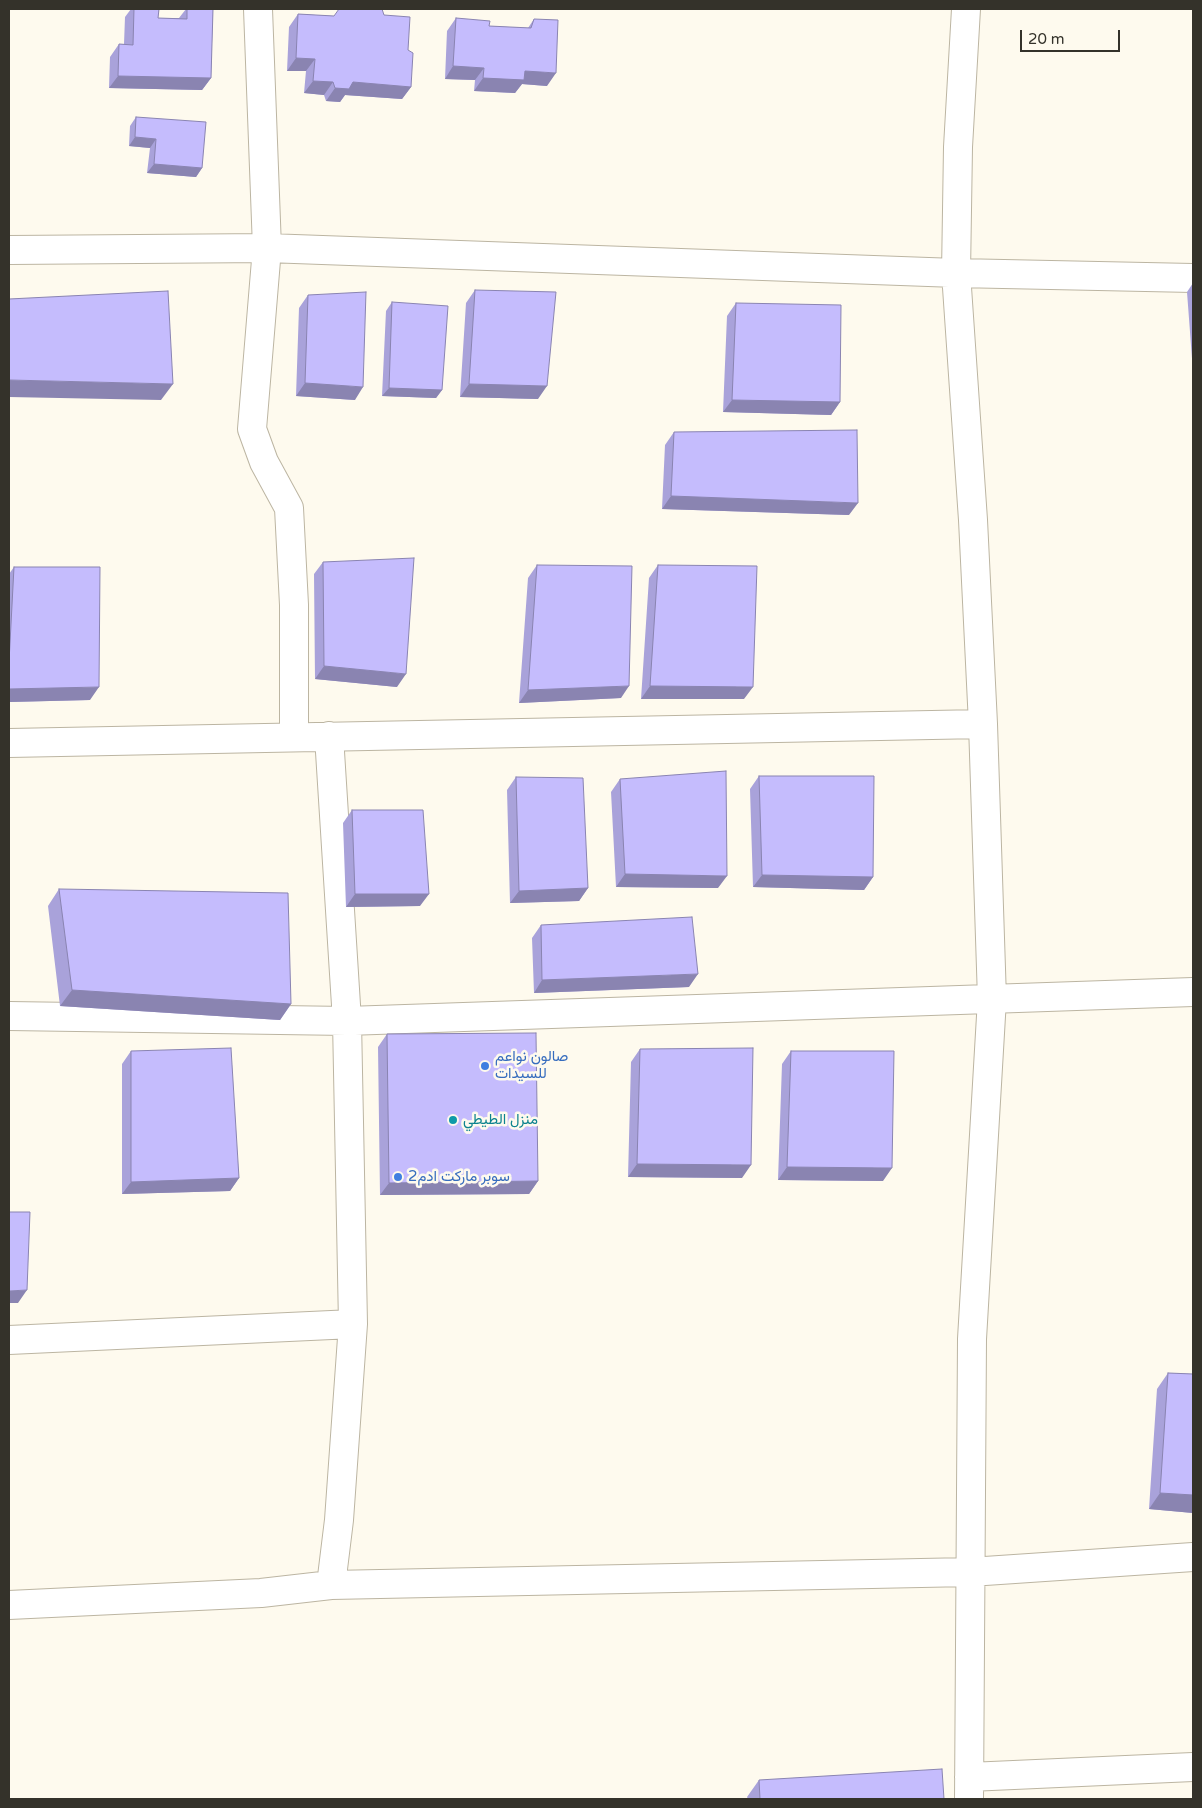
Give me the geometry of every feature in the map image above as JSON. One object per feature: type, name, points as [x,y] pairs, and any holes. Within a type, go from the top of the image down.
[{"type":"street","points":[[258,9],[266,248],[252,430],[264,462],[289,508],[294,605],[294,737]]},
{"type":"street","points":[[966,9],[958,147],[956,273],[973,520],[983,724],[992,999],[972,1339],[969,1788],[1193,1768]]},
{"type":"street","points":[[9,250],[266,248],[956,273],[1193,278]]},
{"type":"street","points":[[9,743],[983,724]]},
{"type":"street","points":[[330,736],[347,1021],[353,1324],[339,1520],[331,1585]]},
{"type":"street","points":[[9,1016],[347,1021],[1193,992]]},
{"type":"street","points":[[9,1340],[353,1324]]},
{"type":"street","points":[[9,1605],[261,1593],[331,1585],[970,1572],[1193,1557]]},
{"type":"building","points":[[134,9],[159,9],[158,18],[187,19],[187,9],[213,9],[211,78],[118,76],[119,44],[133,45]]},
{"type":"building","points":[[339,9],[382,9],[384,15],[410,17],[408,50],[413,53],[411,87],[353,82],[349,89],[335,88],[333,82],[313,81],[315,59],[296,58],[298,14],[334,16]]},
{"type":"building","points":[[456,18],[490,21],[489,26],[531,28],[534,19],[558,20],[556,73],[525,71],[524,80],[483,78],[484,68],[453,66]]},
{"type":"building","points":[[136,117],[206,122],[202,168],[154,164],[156,139],[135,137]]},
{"type":"building","points":[[475,290],[556,292],[547,386],[469,384]]},
{"type":"building","points":[[168,291],[173,384],[9,380],[9,299]]},
{"type":"building","points":[[366,292],[363,387],[305,383],[308,295]]},
{"type":"building","points":[[392,302],[448,306],[442,390],[389,388]]},
{"type":"building","points":[[736,303],[841,305],[840,402],[732,400]]},
{"type":"building","points":[[857,430],[858,503],[671,496],[674,432]]},
{"type":"building","points":[[414,558],[406,674],[324,666],[323,562]]},
{"type":"building","points":[[537,565],[632,566],[629,686],[528,690]]},
{"type":"building","points":[[658,565],[757,566],[753,687],[650,686]]},
{"type":"building","points":[[14,567],[100,567],[99,687],[9,689]]},
{"type":"building","points":[[726,771],[727,876],[625,874],[620,779]]},
{"type":"building","points":[[759,776],[874,776],[873,877],[762,875]]},
{"type":"building","points":[[516,777],[583,778],[588,888],[519,891]]},
{"type":"building","points":[[352,810],[423,810],[429,894],[355,894]]},
{"type":"building","points":[[59,889],[288,893],[291,1004],[72,990]]},
{"type":"building","points":[[692,917],[698,974],[542,980],[541,925]]},
{"type":"building","name":"منزل الطيطي","points":[[536,1033],[538,1181],[389,1183],[387,1034]]},
{"type":"building","points":[[231,1048],[239,1178],[131,1182],[131,1051]]},
{"type":"building","points":[[753,1048],[751,1165],[637,1164],[640,1049]]},
{"type":"building","points":[[791,1051],[894,1051],[892,1168],[787,1167]]},
{"type":"building","points":[[9,1212],[30,1212],[27,1290],[9,1291]]},
{"type":"building","points":[[1168,1373],[1193,1374],[1193,1495],[1160,1493]]},
{"type":"building","points":[[942,1769],[944,1799],[760,1799],[759,1780]]},
{"type":"place","name":"صالون نواعم للسيدات","points":[[485,1066]]},
{"type":"place","name":"منزل الطيطي","points":[[453,1120]]},
{"type":"place","name":"سوبر ماركت ادم2","points":[[398,1177]]}]
